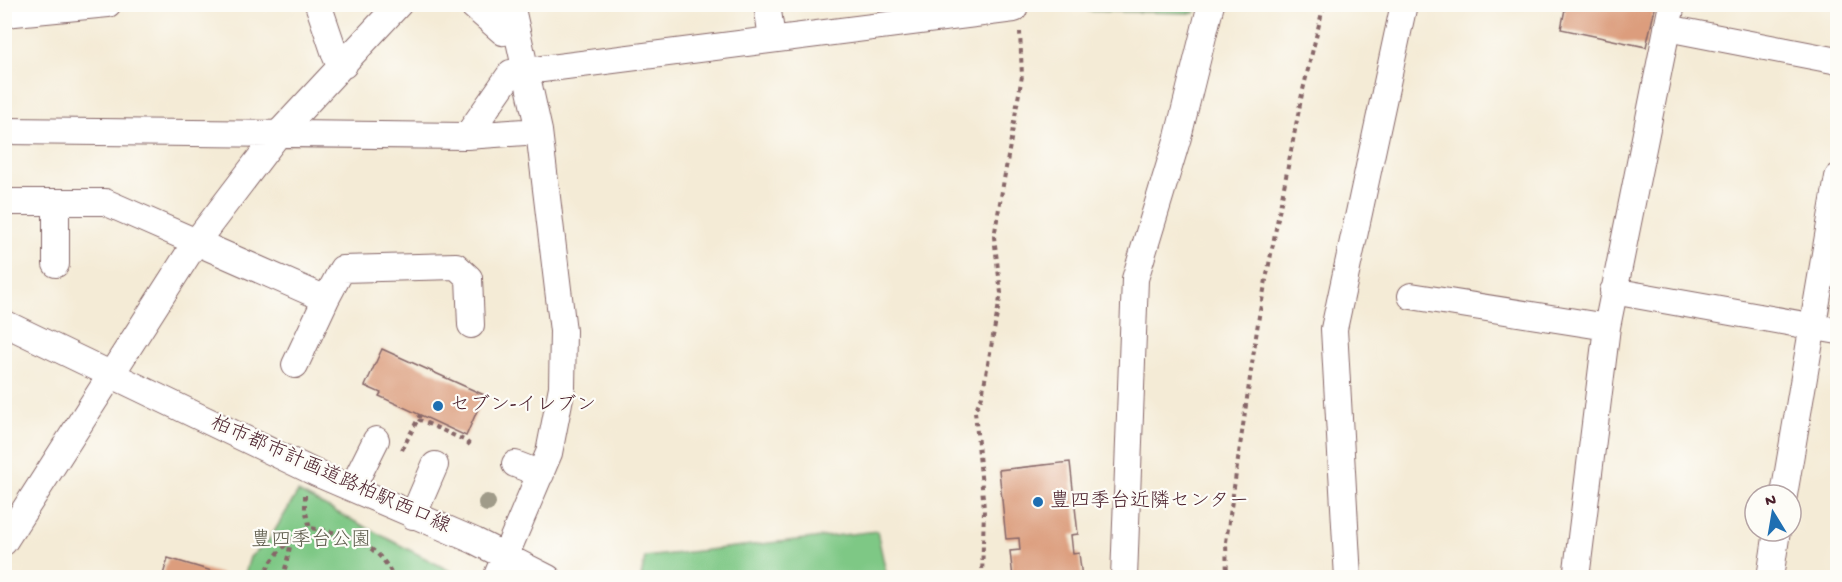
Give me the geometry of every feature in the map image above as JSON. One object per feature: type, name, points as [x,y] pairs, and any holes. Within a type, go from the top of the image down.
[{"type":"street","points":[[4,14],[108,4]]},
{"type":"street","points":[[318,4],[336,57],[344,65]]},
{"type":"street","points":[[4,542],[196,242],[279,133],[399,4]]},
{"type":"street","points":[[471,4],[503,33],[514,16]]},
{"type":"street","points":[[767,4],[772,39]]},
{"type":"street","points":[[1124,578],[1135,279],[1178,137],[1211,4]]},
{"type":"street","points":[[1348,578],[1334,328],[1404,4]]},
{"type":"street","points":[[466,136],[511,73],[1014,7]]},
{"type":"street","points":[[502,567],[549,453],[562,387],[562,331],[539,130],[514,16]]},
{"type":"street","points":[[1576,578],[1607,327],[1669,16],[1838,62]]},
{"type":"street","points":[[4,130],[466,136],[539,130]]},
{"type":"street","points":[[1786,483],[1838,177]]},
{"type":"street","points":[[4,202],[105,202],[326,299]]},
{"type":"street","points":[[56,203],[56,264]]},
{"type":"street","points":[[295,365],[342,269],[456,266],[469,278],[471,325]]},
{"type":"street","points":[[1614,291],[1838,331]]},
{"type":"street","points":[[1411,296],[1607,327]]},
{"type":"street","name":"柏市都市計画道路柏駅西口線","points":[[4,323],[413,516],[502,567],[548,578]]},
{"type":"street","points":[[352,488],[376,440]]},
{"type":"street","points":[[515,464],[541,474]]},
{"type":"street","points":[[413,516],[435,465]]},
{"type":"street","points":[[1770,578],[1776,543]]},
{"type":"path","points":[[1227,578],[1226,542],[1259,316],[1302,94],[1324,4]]},
{"type":"path","points":[[982,578],[984,509],[975,411],[982,396],[1001,293],[994,237],[1022,76],[1020,19],[1014,7]]},
{"type":"path","points":[[402,451],[419,417],[466,441],[472,447]]},
{"type":"path","points":[[263,578],[269,565],[292,537],[310,528],[350,536],[383,558],[394,578]]},
{"type":"path","points":[[283,578],[292,537]]},
{"type":"green space","points":[[1088,4],[1196,5],[1195,13],[1088,11]]},
{"type":"green space","name":"豊四季台公園","points":[[298,492],[454,573],[456,577],[244,577],[250,557],[269,540]]},
{"type":"green space","points":[[877,531],[887,577],[641,577],[645,557]]},
{"type":"building","points":[[1566,4],[1656,4],[1646,47],[1561,29]]},
{"type":"building","points":[[382,349],[484,395],[466,436],[379,396],[381,393],[365,386]]},
{"type":"building","name":"豊四季台近隣センター","points":[[1070,462],[1078,534],[1071,535],[1073,554],[1079,553],[1082,578],[1013,578],[1010,551],[1020,550],[1019,538],[1006,539],[999,470]]},
{"type":"building","points":[[168,558],[225,575],[224,578],[162,578]]},
{"type":"place","name":"セブン-イレブン","points":[[438,406]]},
{"type":"place","name":"豊四季台近隣センター","points":[[1038,502]]}]
